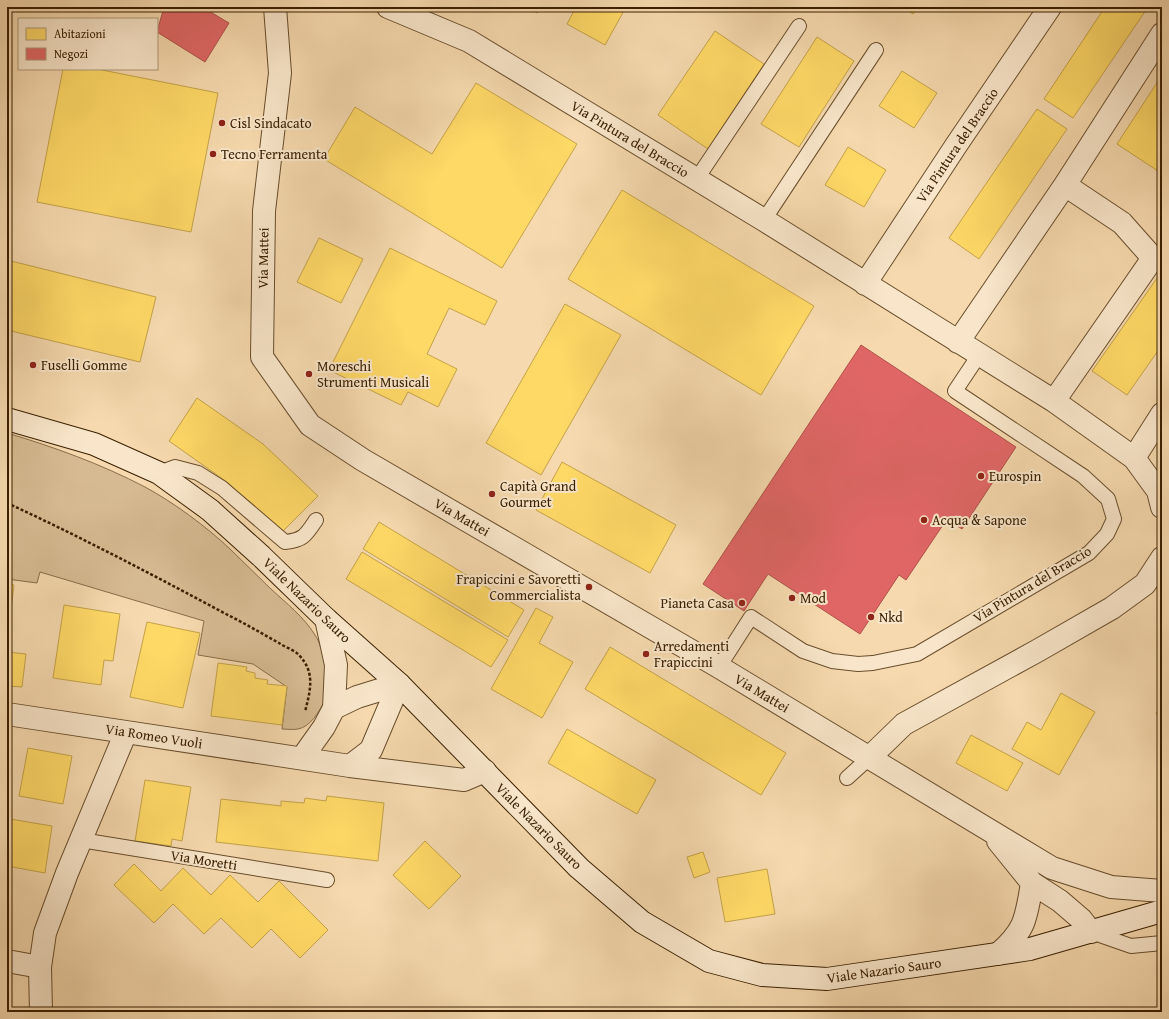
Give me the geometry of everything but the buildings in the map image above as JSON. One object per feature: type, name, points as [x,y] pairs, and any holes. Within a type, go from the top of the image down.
[{"type":"street","name":"Via Mattei","points":[[275,7],[280,73],[264,211],[262,357],[310,425],[363,460],[719,667],[1052,868],[1111,888],[1162,891]]},
{"type":"street","name":"Via Pintura del Braccio","points":[[388,7],[469,41],[764,220],[1054,401],[1134,458],[1158,491],[1162,507]]},
{"type":"street","name":"Via Pintura del Braccio","points":[[865,284],[957,144],[1050,7]]},
{"type":"street","points":[[958,342],[1065,185],[1162,34]]},
{"type":"street","points":[[1054,401],[1153,258],[1122,223],[1065,185]]},
{"type":"street","points":[[1134,458],[1162,414]]},
{"type":"street","name":"Viale Nazario Sauro","points":[[7,419],[94,444],[159,473],[210,510],[261,556],[326,619],[399,684],[580,868],[642,922],[709,961],[762,975],[827,979],[1030,949],[1162,911]]},
{"type":"street","points":[[868,758],[904,724],[1112,608],[1145,584],[1162,558]]},
{"type":"street","points":[[302,758],[324,727],[334,708],[336,665],[326,619]]},
{"type":"street","points":[[334,708],[357,698],[399,684]]},
{"type":"street","points":[[350,766],[371,750],[399,684]]},
{"type":"street","name":"Via Romeo Vuoli","points":[[7,714],[350,766],[464,780],[485,772]]},
{"type":"street","points":[[41,1012],[40,967],[45,933],[67,873],[126,732]]},
{"type":"street","points":[[989,829],[1032,883],[1060,901],[1081,919],[1091,932]]},
{"type":"street","points":[[998,954],[1012,943],[1026,918],[1032,883]]},
{"type":"street","points":[[7,961],[40,967]]},
{"type":"lane","points":[[696,180],[799,26]]},
{"type":"lane","points":[[764,220],[876,50]]},
{"type":"lane","name":"Via Pintura del Braccio","points":[[719,667],[752,617],[803,650],[832,661],[858,664],[916,654],[1089,553],[1107,534],[1114,519],[1108,499],[1083,476],[955,391],[980,355]]},
{"type":"lane","points":[[159,473],[175,467],[198,473],[222,488],[285,542],[297,541],[306,535],[316,520]]},
{"type":"lane","points":[[847,778],[868,758]]},
{"type":"lane","name":"Via Moretti","points":[[81,840],[327,880]]},
{"type":"lane","points":[[1091,932],[1131,946],[1162,943]]},
{"type":"path","points":[[7,503],[122,559],[299,654],[310,673],[311,681],[304,716]]},
{"type":"shaded area","points":[[7,433],[77,457],[145,487],[189,515],[221,541],[300,616],[315,635],[324,658],[327,687],[324,702],[314,718],[302,728],[282,729],[287,687],[253,664],[198,655],[204,621],[40,572],[37,583],[7,579]]},
{"type":"place","name":"Cisl Sindacato","points":[[222,123]]},
{"type":"place","name":"Tecno Ferramenta","points":[[213,154]]},
{"type":"place","name":"Fuselli Gomme","points":[[33,365]]},
{"type":"place","name":"Moreschi Strumenti Musicali","points":[[309,374]]},
{"type":"place","name":"Eurospin","points":[[981,476]]},
{"type":"place","name":"Capità Grand Gourmet","points":[[492,494]]},
{"type":"place","name":"Acqua & Sapone","points":[[924,520]]},
{"type":"place","name":"Frapiccini e Savoretti Commercialista","points":[[589,587]]},
{"type":"place","name":"Mod","points":[[792,598]]},
{"type":"place","name":"Pianeta Casa","points":[[742,603]]},
{"type":"place","name":"Nkd","points":[[871,617]]},
{"type":"place","name":"Arredamenti Frapiccini","points":[[646,654]]}]
